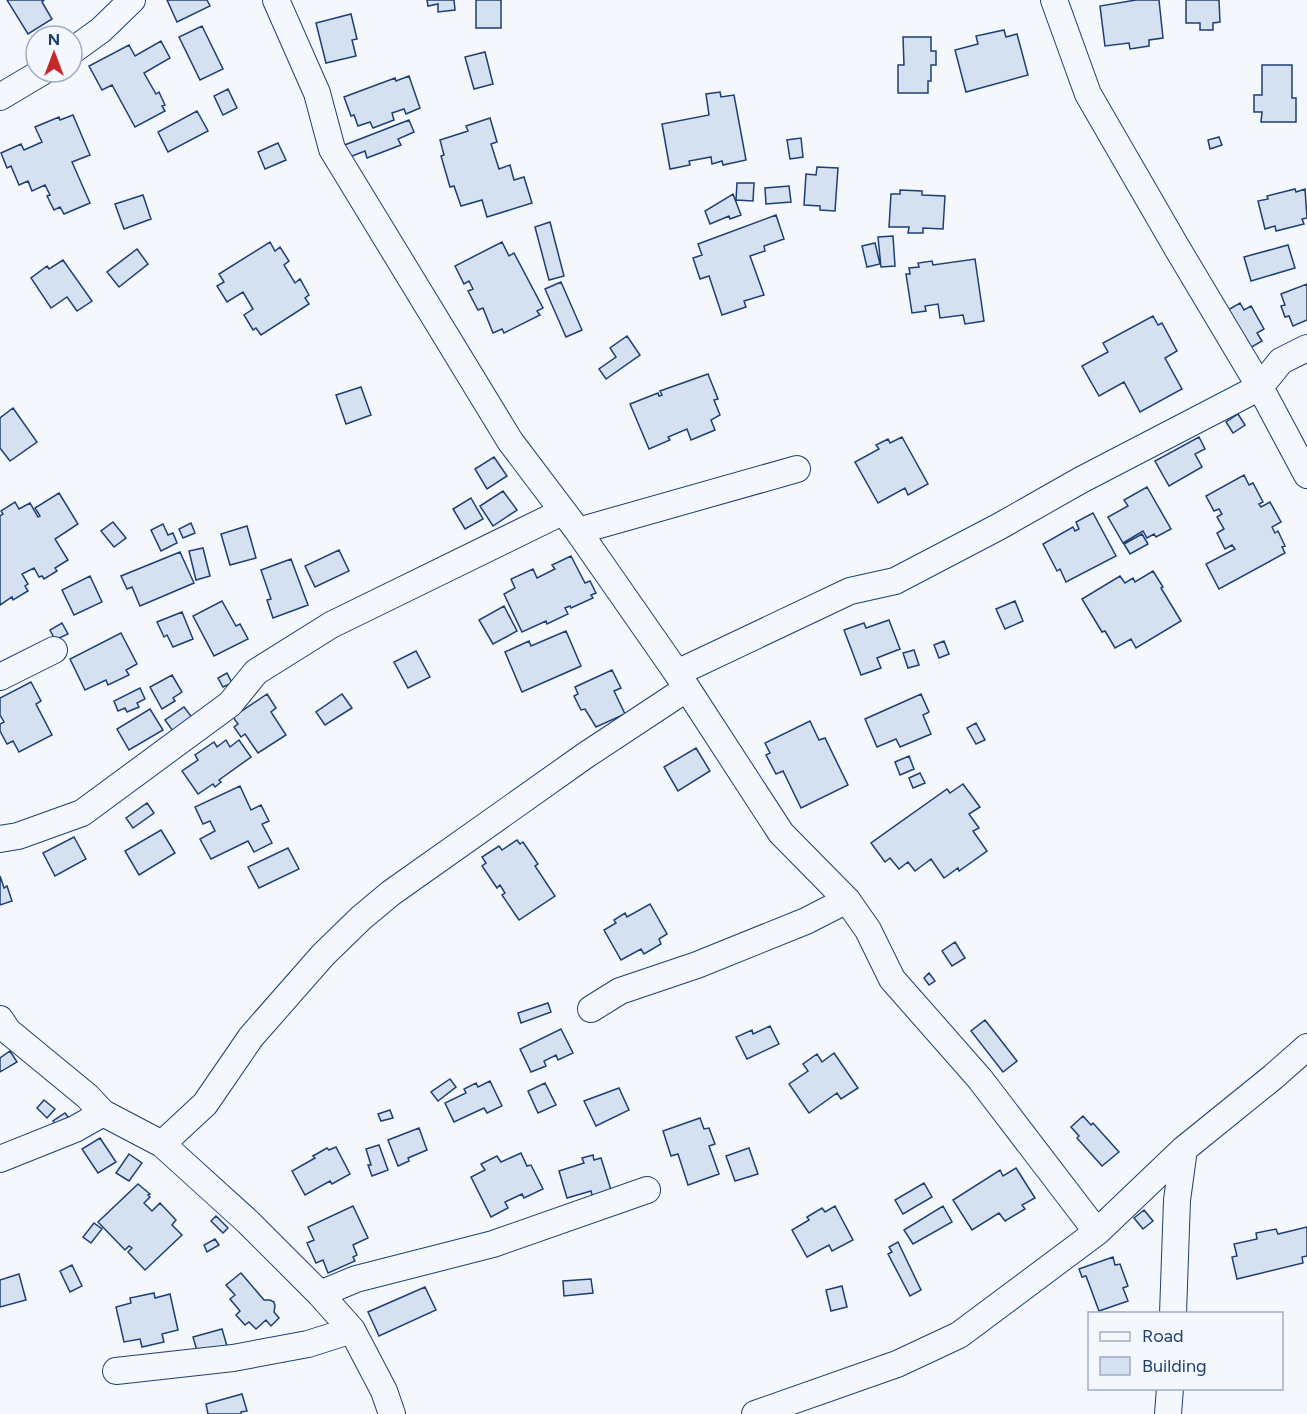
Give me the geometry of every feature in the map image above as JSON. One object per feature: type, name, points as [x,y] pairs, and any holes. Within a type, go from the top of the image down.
[{"type":"street","points":[[84,43],[102,30],[132,0]]},
{"type":"street","points":[[276,0],[317,93],[332,149],[510,441],[578,531],[682,681],[781,833],[848,900],[868,930],[892,979],[980,1079],[1097,1232]]},
{"type":"street","points":[[1054,0],[1088,94],[1260,387],[1307,475]]},
{"type":"street","points":[[0,97],[24,83]]},
{"type":"street","points":[[162,1144],[204,1104],[251,1037],[323,955],[361,918],[391,893],[586,755],[682,681],[850,591],[895,581],[1000,526],[1081,480],[1260,387],[1281,362],[1307,348]]},
{"type":"street","points":[[578,531],[797,469]]},
{"type":"street","points":[[0,839],[18,836],[82,813],[230,704],[256,672],[331,625],[562,512]]},
{"type":"street","points":[[0,677],[54,650]]},
{"type":"street","points":[[591,1009],[620,991],[697,965],[796,926],[848,900]]},
{"type":"street","points":[[0,1019],[8,1031],[87,1096],[103,1113],[162,1144],[249,1222],[320,1294],[351,1330],[384,1391],[392,1414]]},
{"type":"street","points":[[755,1414],[897,1364],[959,1335],[1097,1232],[1184,1149],[1307,1047]]},
{"type":"street","points":[[0,1159],[75,1129],[103,1113]]},
{"type":"street","points":[[1173,1312],[1177,1200],[1184,1149]]},
{"type":"street","points":[[320,1294],[356,1279],[493,1244],[647,1190]]},
{"type":"street","points":[[116,1371],[233,1358],[308,1344],[351,1330]]},
{"type":"street","points":[[1168,1414],[1170,1390]]},
{"type":"building","points":[[7,0],[44,0],[42,2],[52,19],[44,24],[24,24],[24,28]]},
{"type":"building","points":[[167,0],[207,0],[210,6],[177,22]]},
{"type":"building","points":[[427,0],[454,0],[455,10],[438,12],[438,4],[428,6]]},
{"type":"building","points":[[476,0],[501,0],[501,28],[476,28]]},
{"type":"building","points":[[1136,0],[1159,0],[1163,38],[1149,40],[1149,46],[1130,49],[1129,43],[1105,46],[1100,6]]},
{"type":"building","points":[[1186,0],[1219,0],[1220,22],[1213,23],[1213,30],[1200,30],[1200,23],[1186,23]]},
{"type":"building","points":[[351,14],[357,39],[352,40],[356,56],[326,63],[316,23]]},
{"type":"building","points":[[202,26],[223,69],[200,80],[179,37]]},
{"type":"building","points":[[1004,30],[1006,37],[1017,34],[1028,75],[966,92],[955,50],[978,44],[976,36]]},
{"type":"building","points":[[903,37],[931,37],[931,51],[936,51],[936,65],[931,65],[928,93],[898,93],[898,65],[904,65]]},
{"type":"building","points":[[161,41],[170,58],[144,73],[156,94],[159,92],[165,105],[162,106],[165,111],[135,127],[112,85],[102,90],[89,66],[129,45],[135,56]]},
{"type":"building","points":[[485,52],[493,84],[474,89],[465,57]]},
{"type":"building","points":[[1262,65],[1292,65],[1292,98],[1296,98],[1296,122],[1261,122],[1262,112],[1254,112],[1254,95],[1262,95]]},
{"type":"building","points":[[409,76],[420,108],[406,114],[404,109],[392,113],[394,120],[373,128],[370,122],[358,126],[354,115],[351,116],[344,97],[395,78],[396,81]]},
{"type":"building","points":[[228,89],[237,108],[223,115],[214,96]]},
{"type":"building","points":[[720,92],[721,97],[734,95],[746,160],[723,165],[722,161],[712,164],[711,157],[689,161],[690,165],[670,169],[662,124],[709,115],[706,94]]},
{"type":"building","points":[[197,111],[208,131],[168,152],[158,132]]},
{"type":"building","points":[[73,115],[90,155],[72,162],[90,203],[64,214],[60,207],[54,210],[47,196],[50,195],[45,185],[32,191],[28,181],[19,185],[11,166],[7,168],[1,153],[21,144],[24,150],[42,142],[35,127],[59,117],[60,120]]},
{"type":"building","points":[[490,118],[497,142],[491,144],[499,169],[510,165],[514,180],[524,177],[532,203],[487,217],[482,200],[461,206],[454,186],[450,187],[441,156],[444,155],[440,140],[468,131],[466,126]]},
{"type":"building","points":[[409,120],[414,132],[398,139],[401,145],[367,158],[365,151],[347,158],[342,146]]},
{"type":"building","points":[[1219,137],[1222,145],[1210,149],[1208,140]]},
{"type":"building","points":[[801,138],[803,157],[790,159],[787,140]]},
{"type":"building","points":[[278,143],[286,160],[265,169],[258,152]]},
{"type":"building","points":[[817,167],[838,168],[835,211],[820,210],[820,206],[804,205],[806,174],[816,175]]},
{"type":"building","points":[[737,183],[754,183],[753,201],[736,200]]},
{"type":"building","points":[[789,186],[791,202],[766,204],[765,188]]},
{"type":"building","points":[[1295,189],[1296,192],[1305,189],[1307,218],[1302,219],[1304,224],[1276,231],[1275,226],[1265,229],[1258,201],[1268,199],[1267,196]]},
{"type":"building","points":[[900,190],[922,191],[922,195],[945,196],[943,229],[923,228],[923,233],[908,233],[909,227],[889,227],[891,194],[900,194]]},
{"type":"building","points":[[733,194],[741,215],[730,219],[729,216],[710,224],[705,211]]},
{"type":"building","points":[[143,195],[151,219],[124,229],[115,204]]},
{"type":"building","points":[[776,215],[784,239],[764,246],[765,251],[750,256],[764,295],[744,301],[746,307],[722,315],[709,276],[700,279],[693,258],[702,255],[698,244]]},
{"type":"building","points":[[550,222],[564,276],[549,280],[535,227]]},
{"type":"building","points":[[893,236],[895,266],[881,267],[878,237]]},
{"type":"building","points":[[270,242],[275,251],[280,247],[289,261],[284,265],[295,283],[300,279],[309,295],[305,298],[309,304],[261,335],[256,328],[253,330],[244,315],[253,309],[243,292],[227,302],[217,286],[224,282],[219,274]]},
{"type":"building","points":[[502,242],[509,256],[514,253],[543,308],[537,311],[540,315],[504,333],[502,329],[493,333],[483,308],[478,310],[468,291],[473,289],[469,281],[464,284],[455,266]]},
{"type":"building","points":[[875,243],[880,264],[867,267],[862,246]]},
{"type":"building","points":[[1288,245],[1295,268],[1251,281],[1244,257]]},
{"type":"building","points":[[137,249],[148,264],[119,287],[107,272]]},
{"type":"building","points":[[975,259],[984,321],[965,324],[963,315],[940,318],[938,304],[925,306],[926,311],[912,313],[906,274],[910,274],[909,268],[919,267],[918,263],[932,261],[933,265]]},
{"type":"building","points":[[63,260],[92,301],[77,311],[67,297],[51,308],[31,278],[47,266],[49,269]]},
{"type":"building","points":[[561,282],[582,330],[566,337],[545,289]]},
{"type":"building","points":[[1307,284],[1307,320],[1293,326],[1289,316],[1285,317],[1281,306],[1285,305],[1281,294]]},
{"type":"building","points":[[1240,303],[1244,310],[1251,306],[1264,329],[1257,333],[1262,341],[1250,348],[1228,310]]},
{"type":"building","points":[[1153,316],[1158,325],[1162,323],[1177,351],[1165,358],[1182,389],[1140,412],[1124,382],[1099,396],[1082,366],[1108,352],[1103,343]]},
{"type":"building","points":[[627,336],[640,355],[606,379],[599,369],[616,357],[610,348]]},
{"type":"building","points":[[708,374],[718,399],[714,400],[720,415],[711,420],[715,430],[691,440],[687,429],[668,437],[670,440],[649,449],[630,404],[658,393],[659,396],[662,395],[660,391]]},
{"type":"building","points":[[361,387],[371,415],[346,424],[336,395]]},
{"type":"building","points":[[13,408],[37,442],[10,461],[0,448],[0,418]]},
{"type":"building","points":[[1238,414],[1245,425],[1233,433],[1226,422]]},
{"type":"building","points":[[902,437],[928,484],[908,495],[905,488],[878,503],[855,462],[879,449],[876,445],[888,439],[890,443]]},
{"type":"building","points":[[1199,437],[1205,449],[1195,454],[1202,467],[1169,486],[1155,461]]},
{"type":"building","points":[[494,457],[507,476],[487,489],[475,469]]},
{"type":"building","points":[[1244,475],[1249,485],[1253,483],[1263,502],[1259,504],[1261,507],[1270,502],[1281,522],[1272,527],[1275,533],[1278,531],[1285,546],[1282,547],[1285,553],[1219,589],[1206,564],[1235,549],[1232,545],[1225,549],[1217,533],[1224,529],[1217,517],[1222,514],[1219,509],[1214,511],[1206,496]]},
{"type":"building","points":[[1147,487],[1171,529],[1156,537],[1154,534],[1147,538],[1143,531],[1123,543],[1108,517],[1128,506],[1124,500]]},
{"type":"building","points":[[503,491],[517,510],[493,526],[480,506]]},
{"type":"building","points":[[59,493],[78,524],[55,539],[68,560],[44,579],[42,576],[39,577],[34,568],[22,574],[28,584],[25,586],[28,591],[0,605],[0,516],[3,514],[1,511],[15,502],[19,509],[30,503],[38,517],[40,516],[35,508]]},
{"type":"building","points":[[471,498],[483,519],[465,529],[453,509]]},
{"type":"building","points":[[1093,513],[1116,556],[1066,582],[1060,569],[1057,571],[1043,544],[1073,527],[1075,531],[1079,529],[1076,522]]},
{"type":"building","points":[[113,522],[126,538],[114,547],[101,531]]},
{"type":"building","points":[[191,523],[195,533],[183,538],[179,529]]},
{"type":"building","points":[[163,524],[168,535],[173,533],[177,543],[161,551],[151,530]]},
{"type":"building","points":[[247,526],[256,558],[230,565],[221,534]]},
{"type":"building","points":[[1142,534],[1148,544],[1130,554],[1124,544]]},
{"type":"building","points":[[203,548],[210,576],[196,580],[189,551]]},
{"type":"building","points":[[339,550],[349,571],[315,587],[305,566]]},
{"type":"building","points":[[180,552],[194,583],[140,606],[132,587],[127,589],[121,576]]},
{"type":"building","points":[[571,556],[585,583],[590,581],[596,593],[591,595],[593,598],[571,608],[570,606],[565,608],[568,614],[522,632],[504,594],[515,588],[511,579],[533,569],[537,578],[555,569],[552,565]]},
{"type":"building","points":[[291,559],[308,605],[273,618],[267,600],[271,599],[261,570]]},
{"type":"building","points":[[1153,571],[1181,621],[1136,648],[1131,639],[1115,648],[1105,631],[1102,632],[1082,599],[1120,576],[1125,583],[1133,578],[1135,582]]},
{"type":"building","points":[[90,576],[102,602],[74,615],[62,590]]},
{"type":"building","points":[[222,601],[236,626],[240,624],[248,639],[214,656],[193,616]]},
{"type":"building","points":[[1015,601],[1023,621],[1005,629],[996,609]]},
{"type":"building","points":[[504,606],[517,631],[493,644],[479,620]]},
{"type":"building","points":[[182,612],[193,639],[173,647],[167,635],[164,637],[157,622]]},
{"type":"building","points":[[889,620],[900,649],[877,658],[881,668],[861,675],[844,630],[864,623],[866,628]]},
{"type":"building","points":[[62,623],[68,634],[55,640],[50,630]]},
{"type":"building","points":[[566,631],[581,666],[522,692],[505,652],[529,641],[531,646]]},
{"type":"building","points":[[121,633],[137,664],[126,670],[129,675],[108,685],[106,680],[85,690],[70,659]]},
{"type":"building","points":[[944,641],[949,654],[939,658],[934,645]]},
{"type":"building","points":[[914,650],[919,665],[908,668],[903,653]]},
{"type":"building","points":[[416,651],[430,677],[408,688],[394,662]]},
{"type":"building","points":[[612,670],[621,688],[614,691],[625,714],[596,727],[585,709],[581,710],[574,696],[578,694],[575,687]]},
{"type":"building","points":[[227,673],[232,683],[223,687],[218,678]]},
{"type":"building","points":[[172,675],[182,692],[173,698],[175,701],[162,709],[150,687]]},
{"type":"building","points":[[31,682],[41,701],[36,704],[52,735],[19,752],[13,741],[7,744],[0,731],[0,724],[4,722],[0,715],[0,698]]},
{"type":"building","points":[[140,688],[145,699],[137,703],[139,707],[127,712],[125,708],[118,711],[114,701]]},
{"type":"building","points":[[267,694],[276,708],[271,712],[286,735],[258,753],[245,734],[241,737],[234,727],[238,724],[233,717]]},
{"type":"building","points":[[342,694],[352,708],[325,725],[316,712]]},
{"type":"building","points":[[921,694],[929,712],[923,715],[931,734],[900,747],[896,739],[877,747],[865,719]]},
{"type":"building","points":[[184,707],[194,720],[175,734],[165,720]]},
{"type":"building","points":[[150,709],[163,730],[129,750],[117,729]]},
{"type":"building","points":[[810,721],[819,740],[825,738],[848,785],[801,808],[783,771],[776,774],[766,755],[770,753],[765,743]]},
{"type":"building","points":[[976,723],[985,740],[976,744],[967,728]]},
{"type":"building","points":[[226,740],[230,747],[239,740],[251,757],[219,780],[221,782],[215,787],[213,784],[198,794],[182,771],[198,760],[195,755],[214,742],[217,747]]},
{"type":"building","points":[[696,748],[710,771],[678,791],[664,767]]},
{"type":"building","points":[[909,756],[914,769],[900,775],[895,762]]},
{"type":"building","points":[[920,773],[925,783],[913,788],[909,778]]},
{"type":"building","points":[[963,784],[980,807],[969,814],[979,828],[973,831],[987,851],[959,871],[958,868],[944,878],[931,859],[915,871],[908,862],[899,869],[890,858],[885,862],[871,843],[947,789],[950,793]]},
{"type":"building","points":[[240,786],[251,810],[261,805],[269,821],[262,824],[272,843],[254,852],[248,841],[211,859],[200,839],[215,831],[210,821],[203,824],[195,807]]},
{"type":"building","points":[[147,803],[154,813],[133,828],[126,818]]},
{"type":"building","points":[[161,830],[175,853],[139,875],[125,851]]},
{"type":"building","points":[[74,837],[86,859],[55,876],[43,853]]},
{"type":"building","points":[[517,840],[520,844],[523,842],[538,864],[535,866],[555,896],[519,920],[502,895],[505,893],[500,885],[497,888],[482,866],[486,863],[482,857],[499,846],[502,850]]},
{"type":"building","points":[[288,848],[299,869],[259,888],[248,867]]},
{"type":"building","points":[[0,876],[4,888],[7,886],[12,901],[0,905]]},
{"type":"building","points":[[650,904],[667,934],[659,939],[661,944],[644,954],[641,949],[621,960],[604,930],[616,923],[614,920],[625,913],[627,917]]},
{"type":"building","points":[[955,942],[965,958],[952,966],[942,951]]},
{"type":"building","points":[[929,973],[935,981],[929,985],[924,978]]},
{"type":"building","points":[[548,1003],[551,1012],[521,1023],[518,1013]]},
{"type":"building","points":[[985,1020],[1017,1061],[1003,1072],[971,1031]]},
{"type":"building","points":[[770,1026],[779,1044],[747,1059],[736,1037],[752,1030],[753,1034]]},
{"type":"building","points":[[561,1029],[573,1053],[558,1060],[556,1055],[544,1061],[546,1066],[531,1072],[520,1049]]},
{"type":"building","points":[[10,1051],[17,1062],[0,1072],[0,1058]]},
{"type":"building","points":[[834,1053],[858,1088],[841,1099],[837,1093],[809,1113],[789,1084],[808,1071],[803,1064],[817,1054],[822,1062]]},
{"type":"building","points":[[450,1079],[456,1087],[438,1101],[431,1092]]},
{"type":"building","points":[[490,1081],[502,1106],[487,1113],[484,1108],[454,1122],[445,1103],[466,1093],[464,1089],[476,1083],[478,1087]]},
{"type":"building","points":[[545,1083],[556,1105],[538,1113],[528,1091]]},
{"type":"building","points":[[619,1088],[629,1110],[596,1126],[584,1101]]},
{"type":"building","points":[[44,1100],[55,1109],[47,1118],[37,1108]]},
{"type":"building","points":[[390,1110],[393,1118],[381,1121],[378,1114]]},
{"type":"building","points":[[65,1113],[72,1122],[60,1130],[53,1121]]},
{"type":"building","points":[[1083,1116],[1091,1125],[1093,1123],[1119,1152],[1102,1166],[1077,1138],[1079,1136],[1071,1127]]},
{"type":"building","points":[[700,1118],[704,1129],[709,1128],[715,1144],[709,1146],[719,1174],[688,1185],[678,1154],[671,1156],[663,1131]]},
{"type":"building","points":[[419,1128],[427,1150],[408,1158],[409,1161],[398,1166],[388,1140]]},
{"type":"building","points":[[100,1138],[116,1162],[98,1173],[82,1149]]},
{"type":"building","points":[[379,1145],[388,1170],[372,1176],[366,1149]]},
{"type":"building","points":[[336,1147],[350,1174],[332,1184],[330,1181],[305,1195],[292,1171],[327,1148],[329,1150]]},
{"type":"building","points":[[749,1148],[758,1174],[735,1181],[726,1156]]},
{"type":"building","points":[[521,1153],[527,1166],[531,1165],[543,1189],[524,1198],[522,1194],[505,1202],[508,1208],[491,1217],[471,1177],[485,1170],[481,1164],[497,1156],[501,1162]]},
{"type":"building","points":[[129,1154],[142,1163],[129,1181],[116,1173]]},
{"type":"building","points":[[593,1155],[594,1160],[601,1158],[612,1193],[593,1199],[591,1191],[567,1198],[559,1171],[584,1163],[582,1158]]},
{"type":"building","points":[[1016,1168],[1035,1198],[1022,1205],[1025,1209],[1005,1221],[999,1213],[972,1230],[953,1200],[1000,1170],[1003,1176]]},
{"type":"building","points":[[924,1183],[932,1197],[903,1214],[895,1200]]},
{"type":"building","points":[[138,1184],[150,1194],[144,1203],[152,1211],[160,1203],[176,1220],[172,1225],[182,1235],[145,1270],[128,1252],[132,1248],[129,1246],[125,1250],[98,1222]]},
{"type":"building","points":[[353,1206],[368,1238],[353,1245],[357,1255],[353,1257],[355,1261],[328,1273],[323,1260],[316,1263],[307,1243],[314,1240],[308,1227]]},
{"type":"building","points":[[835,1206],[853,1240],[832,1251],[829,1245],[807,1257],[792,1230],[809,1220],[807,1217],[822,1208],[825,1212]]},
{"type":"building","points":[[943,1206],[952,1222],[913,1244],[904,1230]]},
{"type":"building","points":[[1144,1210],[1153,1221],[1143,1229],[1134,1218]]},
{"type":"building","points":[[216,1216],[228,1228],[223,1233],[211,1221]]},
{"type":"building","points":[[94,1223],[102,1229],[91,1243],[83,1237]]},
{"type":"building","points":[[1307,1227],[1307,1256],[1302,1257],[1303,1263],[1237,1279],[1232,1257],[1237,1256],[1234,1244],[1257,1239],[1256,1233],[1276,1229],[1278,1234]]},
{"type":"building","points":[[215,1239],[219,1245],[207,1252],[204,1245]]},
{"type":"building","points":[[898,1242],[921,1290],[910,1296],[888,1254],[892,1252],[889,1247]]},
{"type":"building","points":[[1113,1257],[1115,1265],[1120,1264],[1128,1286],[1123,1288],[1128,1301],[1099,1311],[1086,1276],[1082,1277],[1079,1269]]},
{"type":"building","points":[[72,1265],[82,1286],[70,1292],[60,1271]]},
{"type":"building","points":[[241,1273],[264,1300],[274,1302],[274,1312],[279,1318],[271,1326],[266,1320],[256,1329],[249,1322],[245,1325],[236,1315],[240,1311],[230,1299],[235,1295],[226,1285]]},
{"type":"building","points":[[19,1274],[26,1300],[0,1307],[0,1280]]},
{"type":"building","points":[[591,1279],[593,1293],[564,1296],[563,1281]]},
{"type":"building","points":[[842,1286],[847,1307],[831,1311],[826,1290]]},
{"type":"building","points":[[425,1287],[436,1310],[379,1336],[368,1312]]},
{"type":"building","points":[[154,1293],[155,1298],[170,1294],[178,1330],[162,1334],[164,1342],[142,1347],[140,1339],[124,1342],[116,1307],[131,1303],[130,1298]]},
{"type":"building","points":[[222,1329],[227,1346],[198,1354],[193,1337]]},
{"type":"building","points":[[242,1394],[247,1411],[241,1414],[208,1414],[206,1404]]}]
